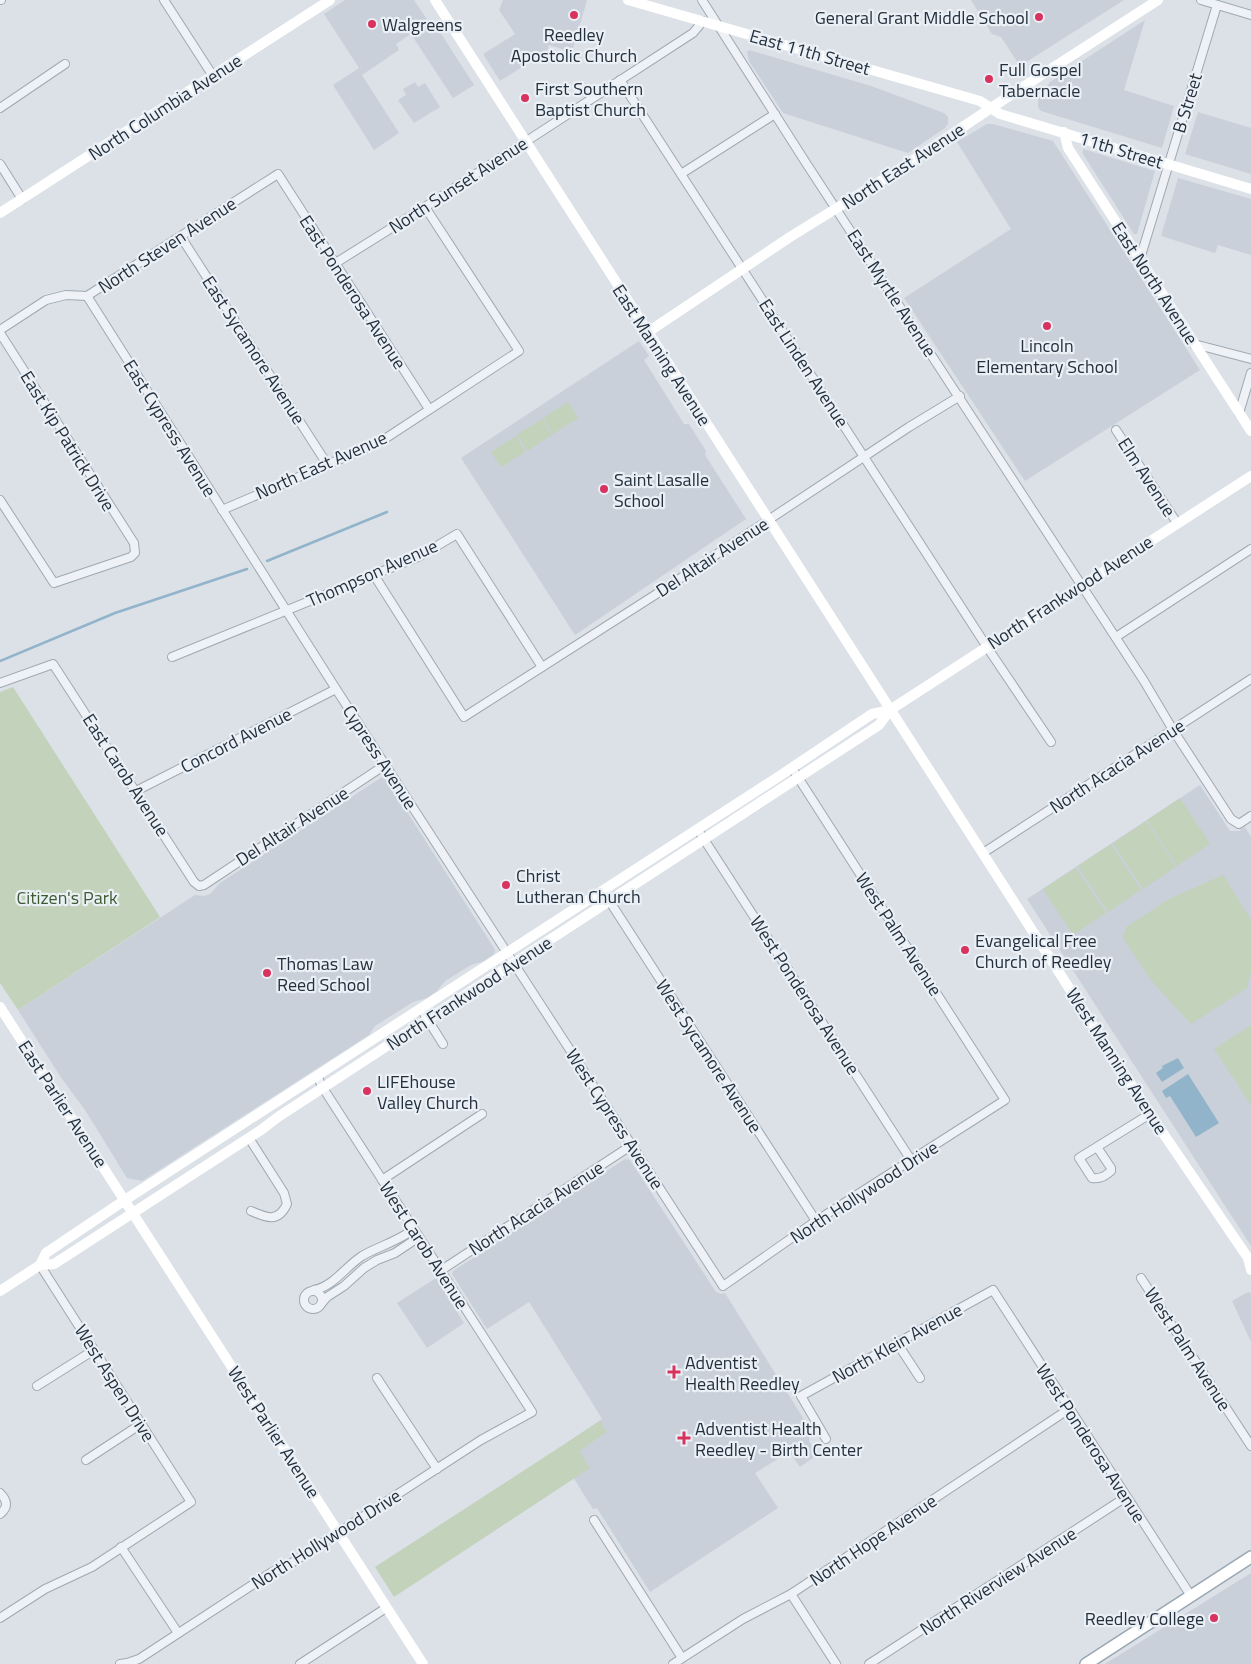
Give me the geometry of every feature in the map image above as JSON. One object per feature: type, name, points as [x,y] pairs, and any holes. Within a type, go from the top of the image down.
[{"type":"main road","points":[[1086,1664],[1251,1557]]},
{"type":"street","points":[[164,0],[213,76]]},
{"type":"street","name":"North Columbia Avenue","points":[[0,213],[330,0]]},
{"type":"street","name":"East Manning Avenue","points":[[435,0],[890,710]]},
{"type":"street","name":"East 11th Street","points":[[628,0],[980,101],[991,108]]},
{"type":"street","name":"East Myrtle Avenue","points":[[702,0],[1116,637],[1173,730],[1231,818],[1239,824],[1251,816]]},
{"type":"street","name":"North East Avenue","points":[[648,332],[790,237],[837,209],[1158,0]]},
{"type":"street","points":[[1201,0],[1251,15]]},
{"type":"street","name":"B Street","points":[[1140,259],[1217,5]]},
{"type":"street","name":"North Sunset Avenue","points":[[334,264],[693,33],[703,21]]},
{"type":"street","points":[[0,108],[65,64]]},
{"type":"street","name":"East Linden Avenue","points":[[620,80],[987,647],[1051,742]]},
{"type":"street","name":"11th Street","points":[[991,108],[1000,114],[1251,189]]},
{"type":"street","points":[[681,174],[775,114]]},
{"type":"street","name":"East North Avenue","points":[[1064,132],[1068,148],[1251,431]]},
{"type":"street","points":[[0,164],[22,199]]},
{"type":"street","name":"North Steven Avenue","points":[[0,331],[46,300],[66,294],[87,296],[278,174]]},
{"type":"street","name":"East Ponderosa Avenue","points":[[278,174],[334,264],[429,409]]},
{"type":"street","name":"North East Avenue","points":[[222,510],[380,442],[519,351],[424,207]]},
{"type":"street","name":"East Sycamore Avenue","points":[[181,237],[327,464]]},
{"type":"street","name":"East Cypress Avenue","points":[[87,296],[254,559]]},
{"type":"street","name":"East Kip Patrick Drive","points":[[0,331],[134,543],[135,553],[130,557],[54,583],[0,500]]},
{"type":"street","points":[[1194,344],[1251,360]]},
{"type":"street","points":[[1239,413],[1251,373]]},
{"type":"street","name":"Del Altair Avenue","points":[[374,576],[464,717],[542,668],[909,427],[960,396]]},
{"type":"street","name":"Elm Avenue","points":[[1116,430],[1177,523]]},
{"type":"street","name":"North Frankwood Avenue","points":[[0,1291],[40,1264],[46,1253],[125,1200],[698,830],[872,714],[890,710],[1251,476]]},
{"type":"street","name":"Thompson Avenue","points":[[172,657],[374,576],[420,556],[457,534],[542,668]]},
{"type":"street","points":[[1116,637],[1251,548]]},
{"type":"street","name":"Cypress Avenue","points":[[254,559],[507,954]]},
{"type":"street","name":"East Carob Avenue","points":[[0,683],[53,664],[194,882],[199,886]]},
{"type":"street","name":"North Acacia Avenue","points":[[983,853],[1251,680]]},
{"type":"street","name":"Concord Avenue","points":[[136,791],[336,688]]},
{"type":"street","name":"North Frankwood Avenue","points":[[40,1264],[54,1264],[249,1138],[879,725],[890,710]]},
{"type":"street","name":"West Manning Avenue","points":[[890,710],[1150,1114],[1250,1259],[1251,1270]]},
{"type":"street","name":"Del Altair Avenue","points":[[199,886],[204,885],[385,765]]},
{"type":"street","name":"West Palm Avenue","points":[[792,768],[1005,1100]]},
{"type":"street","name":"West Ponderosa Avenue","points":[[698,830],[911,1160]]},
{"type":"street","name":"West Sycamore Avenue","points":[[602,891],[816,1221]]},
{"type":"street","name":"West Cypress Avenue","points":[[507,954],[515,963],[723,1286]]},
{"type":"street","name":"East Parlier Avenue","points":[[0,1007],[125,1200]]},
{"type":"street","points":[[421,1010],[443,1044]]},
{"type":"street","name":"West Carob Avenue","points":[[317,1076],[413,1233],[532,1412]]},
{"type":"street","name":"North Hollywood Drive","points":[[723,1286],[816,1221],[1005,1100]]},
{"type":"street","points":[[382,1180],[482,1114]]},
{"type":"street","points":[[1097,1146],[1111,1171],[1102,1177],[1092,1178],[1079,1158],[1097,1146],[1150,1114]]},
{"type":"street","points":[[249,1138],[284,1194],[288,1204],[283,1213],[274,1218],[264,1217],[251,1210]]},
{"type":"street","name":"North Acacia Avenue","points":[[440,1271],[632,1146]]},
{"type":"street","name":"West Parlier Avenue","points":[[125,1200],[423,1664]]},
{"type":"street","points":[[413,1233],[413,1241],[396,1253],[377,1260],[364,1268],[344,1286],[327,1297],[321,1304],[313,1309],[305,1304],[306,1294],[330,1283],[361,1256],[413,1233]]},
{"type":"street","name":"West Aspen Drive","points":[[40,1264],[191,1502],[121,1547]]},
{"type":"street","name":"West Palm Avenue","points":[[1141,1278],[1251,1446]]},
{"type":"street","points":[[314,1290],[321,1295],[321,1304]]},
{"type":"street","name":"West Ponderosa Avenue","points":[[993,1290],[1190,1596]]},
{"type":"street","name":"North Klein Avenue","points":[[826,1440],[801,1396],[993,1290]]},
{"type":"street","points":[[897,1343],[920,1378]]},
{"type":"street","points":[[37,1386],[94,1350]]},
{"type":"street","points":[[377,1378],[437,1469]]},
{"type":"street","name":"North Hope Avenue","points":[[673,1664],[743,1619],[791,1594],[1069,1409]]},
{"type":"street","name":"North Hollywood Drive","points":[[120,1664],[141,1661],[178,1634],[272,1572],[290,1564],[339,1534],[481,1440],[532,1412]]},
{"type":"street","points":[[86,1460],[141,1424]]},
{"type":"street","points":[[0,1493],[7,1502],[6,1507],[0,1514]]},
{"type":"street","name":"North Riverview Avenue","points":[[869,1664],[1126,1497]]},
{"type":"street","points":[[594,1520],[682,1658]]},
{"type":"street","points":[[0,1618],[45,1589],[92,1567],[121,1547],[178,1634]]},
{"type":"street","points":[[791,1594],[836,1664]]},
{"type":"street","points":[[300,1664],[386,1608]]},
{"type":"shaded area","points":[[345,0],[414,0],[428,21],[433,21],[474,85],[453,98],[411,34],[396,44],[399,50],[362,75],[399,133],[374,150],[333,85],[359,68],[324,14]]},
{"type":"shaded area","points":[[503,0],[587,0],[572,52],[549,45],[547,51],[500,81],[483,54],[515,34],[499,10]]},
{"type":"shaded area","name":"General Grant Middle School","points":[[971,0],[1124,0],[1020,66],[1001,37],[992,34]]},
{"type":"shaded area","points":[[1145,20],[1124,90],[1174,106],[1162,148],[1041,111],[1038,107],[1038,99],[1050,82]]},
{"type":"shaded area","points":[[749,50],[871,86],[944,113],[948,117],[948,124],[908,153],[783,113],[749,61],[747,52]]},
{"type":"shaded area","points":[[415,82],[418,87],[425,83],[440,107],[414,123],[398,100],[406,95],[403,89]]},
{"type":"shaded area","points":[[1198,112],[1251,128],[1251,174],[1185,154]]},
{"type":"shaded area","name":"Lincoln Elementary School","points":[[987,124],[1053,141],[1200,370],[1025,481],[904,298],[1011,229],[957,142]]},
{"type":"shaded area","points":[[1083,149],[1155,171],[1137,234],[1134,234],[1083,154]]},
{"type":"shaded area","points":[[1178,178],[1251,199],[1251,255],[1218,245],[1215,253],[1161,236]]},
{"type":"shaded area","name":"Saint Lasalle School","points":[[639,341],[649,356],[644,360],[684,424],[689,424],[706,451],[705,455],[746,519],[575,635],[461,458]]},
{"type":"shaded area","name":"Thomas Law Reed School","points":[[382,777],[386,779],[494,948],[494,954],[445,981],[437,991],[427,998],[413,1002],[375,1026],[369,1035],[142,1181],[127,1178],[85,1110],[60,1076],[18,1010],[195,895],[204,896],[210,894],[220,883]]},
{"type":"shaded area","points":[[1200,785],[1230,831],[1239,831],[1245,827],[1251,837],[1251,1246],[1027,899]]},
{"type":"shaded area","name":"Adventist Health Reedley","points":[[625,1159],[630,1160],[716,1292],[725,1293],[810,1429],[809,1441],[817,1455],[800,1467],[789,1452],[755,1473],[778,1508],[650,1592],[597,1508],[593,1509],[556,1450],[602,1419],[588,1396],[529,1302],[487,1329],[452,1274],[453,1271]]},
{"type":"shaded area","points":[[436,1278],[464,1323],[427,1348],[397,1303]]},
{"type":"shaded area","points":[[1248,1292],[1251,1293],[1251,1342],[1232,1301]]},
{"type":"shaded area","name":"Reedley College","points":[[1251,1573],[1251,1664],[1105,1664]]},
{"type":"green space","points":[[568,402],[578,418],[553,434],[543,418]]},
{"type":"green space","points":[[542,419],[552,435],[527,451],[517,435]]},
{"type":"green space","points":[[516,436],[525,452],[501,467],[491,452]]},
{"type":"green space","name":"Citizen's Park","points":[[13,687],[160,917],[18,1010],[0,983],[0,692]]},
{"type":"green space","points":[[1180,798],[1210,844],[1177,866],[1147,820]]},
{"type":"green space","points":[[1146,821],[1176,867],[1143,889],[1113,843]]},
{"type":"green space","points":[[1111,844],[1141,890],[1108,912],[1078,866]]},
{"type":"green space","points":[[1076,868],[1106,913],[1073,935],[1043,889]]},
{"type":"green space","points":[[1223,875],[1251,920],[1251,971],[1247,988],[1191,1024],[1150,979],[1123,938],[1126,927],[1171,898]]},
{"type":"green space","points":[[1251,1025],[1251,1105],[1214,1049]]},
{"type":"green space","points":[[600,1421],[607,1432],[579,1451],[590,1468],[394,1597],[375,1567]]},
{"type":"water","points":[[1178,1058],[1184,1068],[1162,1082],[1156,1073],[1163,1068],[1162,1066]]},
{"type":"water","points":[[1188,1074],[1219,1123],[1196,1137],[1170,1096],[1166,1098],[1162,1091]]},
{"type":"waterway","points":[[267,561],[387,512]]},
{"type":"waterway","points":[[0,661],[115,613],[247,569]]},
{"type":"place","name":"Reedley Apostolic Church","points":[[574,15]]},
{"type":"place","name":"General Grant Middle School","points":[[1039,17]]},
{"type":"place","name":"Walgreens","points":[[372,24]]},
{"type":"place","name":"Full Gospel Tabernacle","points":[[989,79]]},
{"type":"place","name":"First Southern Baptist Church","points":[[525,98]]},
{"type":"place","name":"Lincoln Elementary School","points":[[1047,326]]},
{"type":"place","name":"Saint Lasalle School","points":[[604,489]]},
{"type":"place","name":"Christ Lutheran Church","points":[[506,885]]},
{"type":"place","name":"Evangelical Free Church of Reedley","points":[[965,950]]},
{"type":"place","name":"Thomas Law Reed School","points":[[267,973]]},
{"type":"place","name":"LIFEhouse Valley Church","points":[[367,1091]]},
{"type":"place","name":"Adventist Health Reedley","points":[[674,1372]]},
{"type":"place","name":"Adventist Health Reedley - Birth Center","points":[[684,1438]]},
{"type":"place","name":"Reedley College","points":[[1214,1618]]}]
